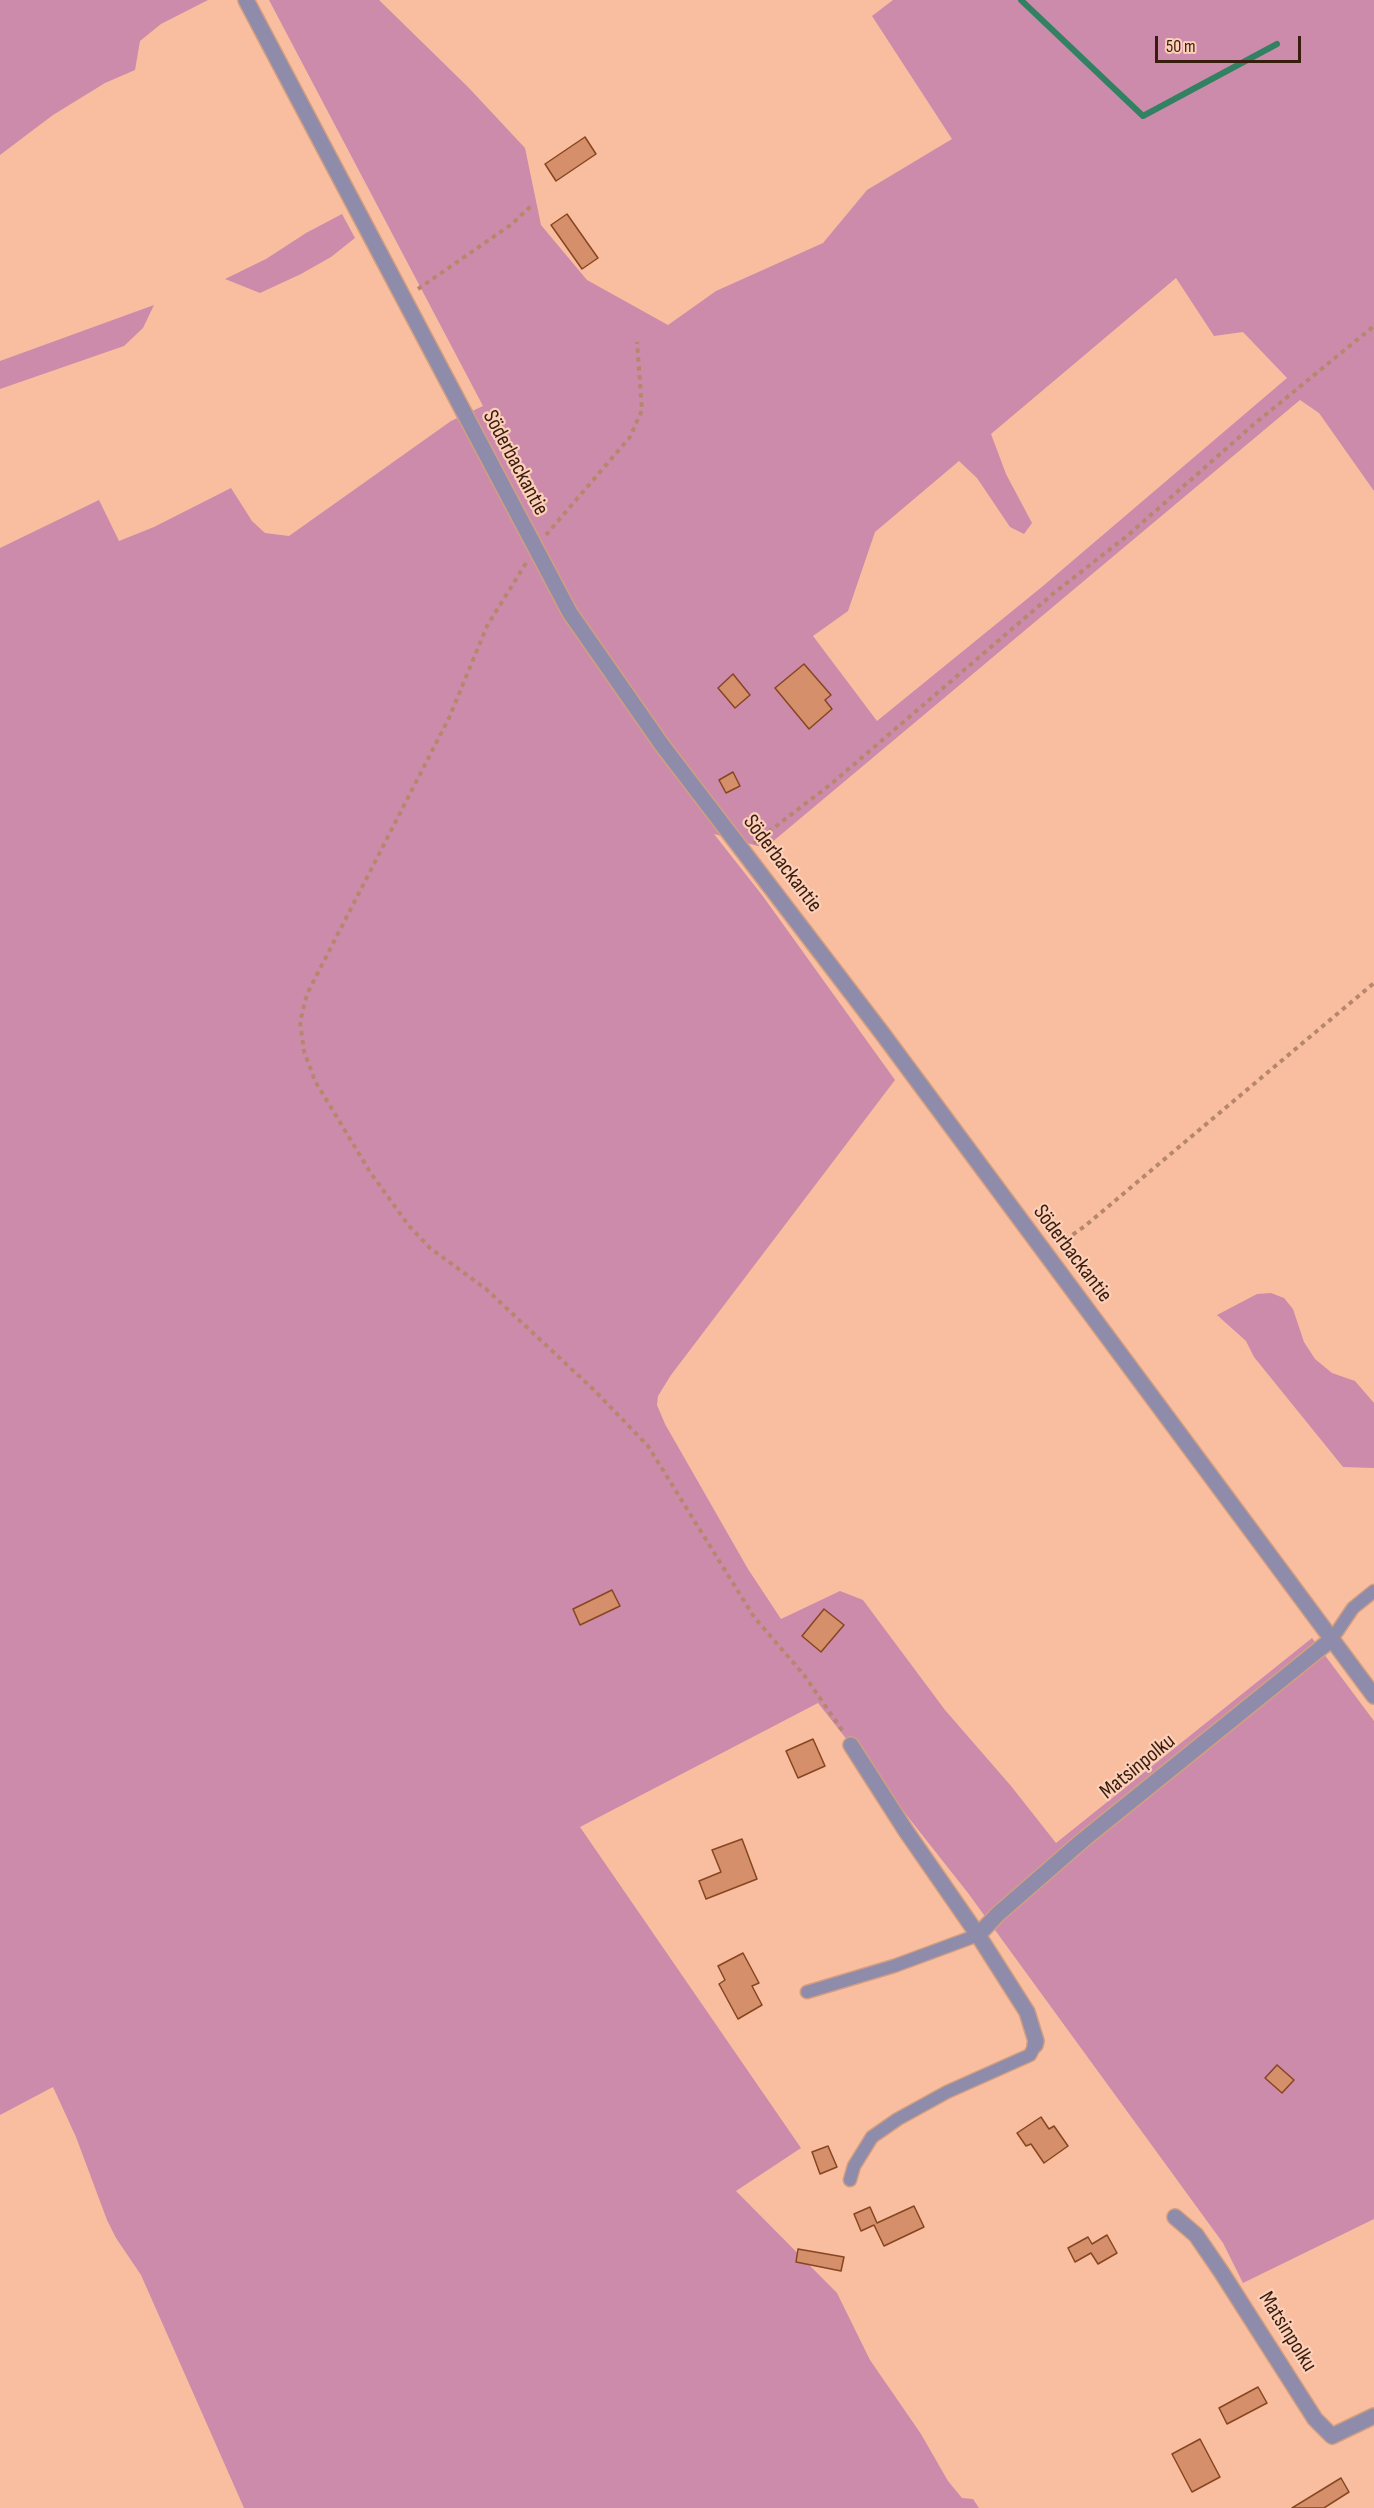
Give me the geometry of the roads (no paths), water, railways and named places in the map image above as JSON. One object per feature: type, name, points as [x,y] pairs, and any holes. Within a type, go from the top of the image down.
[{"type":"street","name":"Söderbackantie","points":[[246,0],[570,613],[662,745],[744,850],[1374,1696]]},
{"type":"street","name":"Matsinpolku","points":[[978,1935],[998,1914],[1083,1840],[1332,1639]]},
{"type":"street","points":[[851,1745],[906,1832],[978,1935],[1027,2012],[1036,2041],[1035,2045]]},
{"type":"street","name":"Matsinpolku","points":[[1175,2217],[1196,2235],[1315,2419],[1332,2436],[1374,2416]]},
{"type":"lane","points":[[1332,1639],[1353,1608],[1374,1591]]},
{"type":"lane","points":[[807,1992],[894,1966],[978,1935]]},
{"type":"lane","points":[[850,2180],[854,2166],[872,2137],[898,2119],[947,2092],[1030,2055],[1035,2045]]},
{"type":"waterway","points":[[1021,0],[1143,116],[1277,44]]}]
